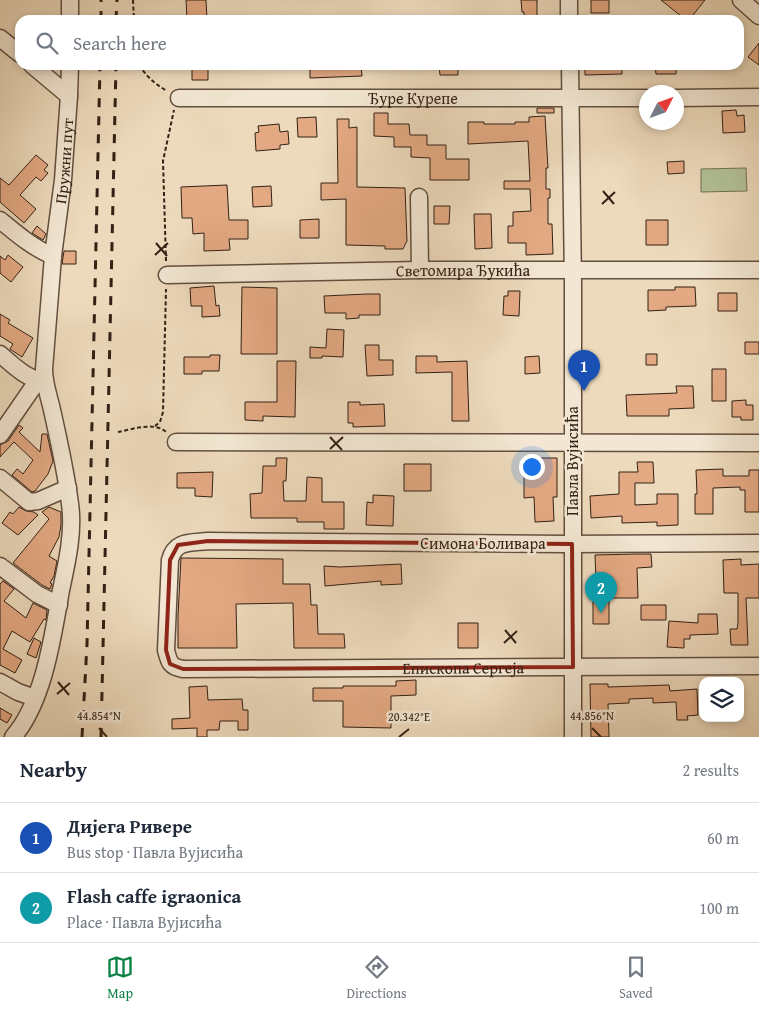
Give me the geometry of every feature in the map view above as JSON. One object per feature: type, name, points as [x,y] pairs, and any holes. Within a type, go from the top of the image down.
[{"type":"street","points":[[70,0],[70,15]]},
{"type":"street","points":[[569,0],[569,15]]},
{"type":"street","points":[[741,0],[759,16]]},
{"type":"street","points":[[0,38],[15,50]]},
{"type":"street","points":[[38,70],[70,96]]},
{"type":"street","name":"Пружни пут","points":[[13,737],[25,720],[44,671],[59,605],[71,529],[68,488],[52,410],[41,380],[53,256],[63,180],[70,96],[70,70]]},
{"type":"street","name":"Павла Вујисића","points":[[570,70],[574,737]]},
{"type":"street","points":[[684,98],[759,97]]},
{"type":"street","name":"Ђуре Курепе","points":[[180,98],[639,98]]},
{"type":"street","points":[[419,197],[420,270]]},
{"type":"street","points":[[0,220],[29,243],[53,256]]},
{"type":"street","name":"Светомира Ђукића","points":[[166,275],[420,270],[759,270]]},
{"type":"street","points":[[0,354],[24,373],[41,380],[0,435]]},
{"type":"street","points":[[176,442],[759,443]]},
{"type":"street","points":[[0,478],[29,502],[38,501],[68,488]]},
{"type":"street","name":"Симона Боливара","points":[[170,664],[166,650],[170,560],[172,553],[178,546],[208,541],[572,544],[759,543]]},
{"type":"street","points":[[0,566],[37,594],[59,605]]},
{"type":"street","name":"Епископа Сергеја","points":[[170,664],[175,668],[183,669],[759,666]]},
{"type":"street","points":[[0,682],[18,692],[35,698]]},
{"type":"path","points":[[133,0],[134,15]]},
{"type":"path","points":[[142,70],[155,84],[180,98]]},
{"type":"path","points":[[118,432],[155,426],[164,429],[176,442]]},
{"type":"highlighted area","points":[[208,541],[572,544],[573,667],[183,669],[170,664],[166,650],[170,560],[178,545]]},
{"type":"green space","points":[[746,168],[747,191],[701,192],[701,169]]},
{"type":"building","points":[[186,0],[206,0],[207,15],[187,15]]},
{"type":"building","points":[[521,0],[537,0],[537,15],[524,15],[524,12],[522,12]]},
{"type":"building","points":[[591,0],[609,0],[609,13],[591,13]]},
{"type":"building","points":[[661,0],[705,0],[693,15],[680,15]]},
{"type":"building","points":[[759,43],[759,65],[748,57]]},
{"type":"building","points":[[192,70],[208,70],[208,80],[192,80]]},
{"type":"building","points":[[310,70],[361,70],[362,76],[310,78]]},
{"type":"building","points":[[440,70],[458,70],[458,75],[440,75]]},
{"type":"building","points":[[585,70],[622,70],[622,74],[585,75]]},
{"type":"building","points":[[656,70],[676,70],[676,74],[656,74]]},
{"type":"building","points":[[537,108],[554,108],[554,113],[537,113]]},
{"type":"building","points":[[736,110],[737,116],[744,115],[745,132],[723,133],[722,111]]},
{"type":"building","points":[[374,113],[388,113],[388,124],[409,124],[410,135],[427,135],[427,145],[446,145],[446,159],[469,159],[469,180],[430,180],[430,158],[411,157],[411,147],[394,147],[394,137],[374,136]]},
{"type":"building","points":[[545,116],[548,168],[546,168],[546,189],[550,189],[548,224],[552,224],[553,254],[526,255],[526,243],[508,243],[508,226],[513,226],[513,212],[531,211],[530,189],[504,189],[504,181],[530,181],[528,141],[468,144],[468,122],[515,124],[515,122],[529,122],[529,117]]},
{"type":"building","points":[[316,117],[317,137],[298,137],[297,118]]},
{"type":"building","points":[[337,119],[349,119],[349,128],[357,127],[357,187],[405,188],[407,241],[403,249],[385,249],[385,246],[346,245],[346,199],[321,200],[321,183],[338,183]]},
{"type":"building","points":[[279,124],[280,132],[288,131],[289,144],[280,145],[280,149],[256,151],[255,133],[259,132],[258,126]]},
{"type":"building","points":[[36,155],[48,165],[44,170],[48,173],[41,181],[36,177],[20,195],[36,209],[24,223],[0,202],[0,178],[9,185]]},
{"type":"building","points":[[684,161],[684,173],[668,174],[667,162]]},
{"type":"building","points":[[227,185],[229,220],[248,220],[248,239],[229,239],[230,250],[204,251],[204,233],[193,234],[192,218],[182,218],[181,187]]},
{"type":"building","points":[[271,186],[272,206],[253,207],[252,187]]},
{"type":"building","points":[[434,206],[450,206],[449,224],[434,224]]},
{"type":"building","points":[[474,214],[491,214],[492,248],[475,249]]},
{"type":"building","points":[[319,219],[319,238],[300,238],[300,220]]},
{"type":"building","points":[[646,220],[668,220],[668,245],[646,245]]},
{"type":"building","points":[[37,226],[46,234],[43,240],[32,233]]},
{"type":"building","points":[[64,251],[76,251],[76,264],[62,264]]},
{"type":"building","points":[[8,255],[23,267],[11,282],[0,273],[0,256],[5,260]]},
{"type":"building","points":[[214,286],[216,306],[219,305],[220,316],[202,317],[202,306],[191,306],[190,288]]},
{"type":"building","points":[[242,287],[277,288],[277,354],[241,354]]},
{"type":"building","points":[[675,287],[695,287],[696,306],[666,307],[666,310],[648,311],[648,290],[675,290]]},
{"type":"building","points":[[508,291],[520,291],[519,316],[503,315],[504,296],[508,296]]},
{"type":"building","points":[[718,293],[737,293],[737,311],[718,311]]},
{"type":"building","points":[[380,294],[380,315],[359,315],[359,318],[346,319],[346,313],[325,313],[324,296]]},
{"type":"building","points":[[0,314],[10,320],[8,323],[33,338],[22,357],[10,349],[13,344],[0,336]]},
{"type":"building","points":[[327,329],[344,330],[343,357],[322,356],[322,358],[310,358],[310,347],[326,348]]},
{"type":"building","points":[[745,342],[759,342],[759,354],[745,354]]},
{"type":"building","points":[[365,345],[379,345],[379,360],[393,360],[393,375],[367,376]]},
{"type":"building","points":[[646,354],[657,354],[657,365],[646,365]]},
{"type":"building","points":[[210,355],[220,355],[219,371],[202,371],[202,374],[184,374],[184,357],[210,357]]},
{"type":"building","points":[[416,356],[437,356],[437,362],[467,361],[469,421],[452,421],[452,372],[416,373]]},
{"type":"building","points":[[539,356],[540,373],[525,374],[525,357]]},
{"type":"building","points":[[277,361],[296,361],[295,417],[263,416],[263,421],[245,420],[245,402],[277,402]]},
{"type":"building","points":[[712,369],[726,369],[726,401],[712,401]]},
{"type":"building","points":[[676,386],[693,386],[694,408],[669,409],[669,416],[627,416],[626,395],[677,393]]},
{"type":"building","points":[[746,400],[746,405],[753,405],[753,420],[741,420],[741,417],[732,417],[732,401]]},
{"type":"building","points":[[348,402],[360,402],[360,405],[384,404],[385,426],[353,427],[353,423],[348,423]]},
{"type":"building","points":[[19,425],[23,428],[19,432],[40,452],[42,434],[47,434],[53,461],[48,474],[35,491],[32,492],[12,475],[17,469],[23,474],[33,460],[14,442],[0,457],[0,445],[8,441]]},
{"type":"building","points":[[276,458],[287,458],[286,481],[283,481],[284,501],[306,501],[307,477],[322,478],[322,502],[344,502],[344,529],[324,529],[324,522],[297,522],[297,518],[251,518],[250,494],[262,493],[263,466],[276,466]]},
{"type":"building","points":[[524,458],[557,458],[557,497],[553,497],[554,521],[535,522],[534,497],[524,498]]},
{"type":"building","points":[[637,462],[653,462],[654,483],[635,483],[635,505],[657,504],[657,494],[678,494],[678,525],[657,526],[657,522],[622,523],[622,516],[591,518],[590,496],[619,494],[619,472],[638,472]]},
{"type":"building","points":[[404,464],[431,464],[431,491],[404,491]]},
{"type":"building","points":[[723,469],[723,476],[749,476],[749,470],[759,470],[759,512],[745,512],[745,490],[740,490],[740,487],[713,488],[713,514],[695,514],[695,494],[697,494],[696,470]]},
{"type":"building","points":[[213,472],[212,497],[195,496],[195,488],[177,488],[177,473]]},
{"type":"building","points":[[373,495],[394,496],[393,526],[366,525],[367,502],[373,503]]},
{"type":"building","points":[[19,507],[38,515],[18,535],[2,523],[10,512],[13,514]]},
{"type":"building","points":[[49,507],[61,512],[59,537],[49,556],[57,561],[50,589],[13,563],[49,519],[42,512]]},
{"type":"building","points":[[651,554],[652,567],[637,568],[638,598],[606,598],[606,581],[596,581],[595,555]]},
{"type":"building","points":[[181,558],[283,559],[283,584],[310,584],[311,605],[317,605],[318,634],[344,634],[345,648],[294,648],[293,603],[236,604],[237,648],[178,648]]},
{"type":"building","points":[[741,559],[741,565],[759,564],[759,598],[746,598],[748,645],[731,645],[730,629],[737,629],[738,623],[738,593],[724,593],[723,560]]},
{"type":"building","points":[[401,564],[402,584],[381,585],[381,581],[325,586],[324,566]]},
{"type":"building","points":[[3,581],[14,589],[4,601],[26,618],[33,603],[47,610],[46,620],[44,619],[30,642],[12,631],[3,649],[22,660],[15,673],[0,665],[0,584]]},
{"type":"building","points":[[593,601],[609,601],[609,624],[593,624]]},
{"type":"building","points":[[641,605],[666,605],[666,620],[641,620]]},
{"type":"building","points":[[698,614],[717,614],[718,634],[690,635],[690,639],[684,639],[684,648],[667,647],[669,621],[698,623]]},
{"type":"building","points":[[458,623],[478,623],[478,648],[458,648]]},
{"type":"building","points":[[34,638],[41,642],[36,658],[27,654]]},
{"type":"building","points":[[416,680],[416,695],[391,696],[391,728],[343,727],[343,701],[313,701],[313,688],[396,686],[396,681]]},
{"type":"building","points":[[590,684],[608,684],[608,687],[669,685],[670,691],[697,689],[698,715],[687,716],[688,720],[677,720],[676,702],[653,703],[653,698],[629,699],[629,703],[608,704],[609,737],[591,737]]},
{"type":"building","points":[[207,686],[208,700],[242,699],[243,710],[248,710],[248,730],[238,730],[238,721],[220,721],[219,730],[207,730],[207,737],[197,737],[197,728],[172,729],[172,719],[190,718],[189,687]]},
{"type":"building","points":[[0,708],[12,715],[7,723],[0,719]]},
{"type":"railway","points":[[101,0],[101,15]]},
{"type":"railway","points":[[116,15],[117,0]]},
{"type":"railway","points":[[82,737],[87,644],[100,70]]},
{"type":"railway","points":[[101,737],[116,70]]},
{"type":"place","name":"Дијега Ривере","points":[[584,391]]},
{"type":"place","name":"Flash caffe igraonica","points":[[601,613]]}]
